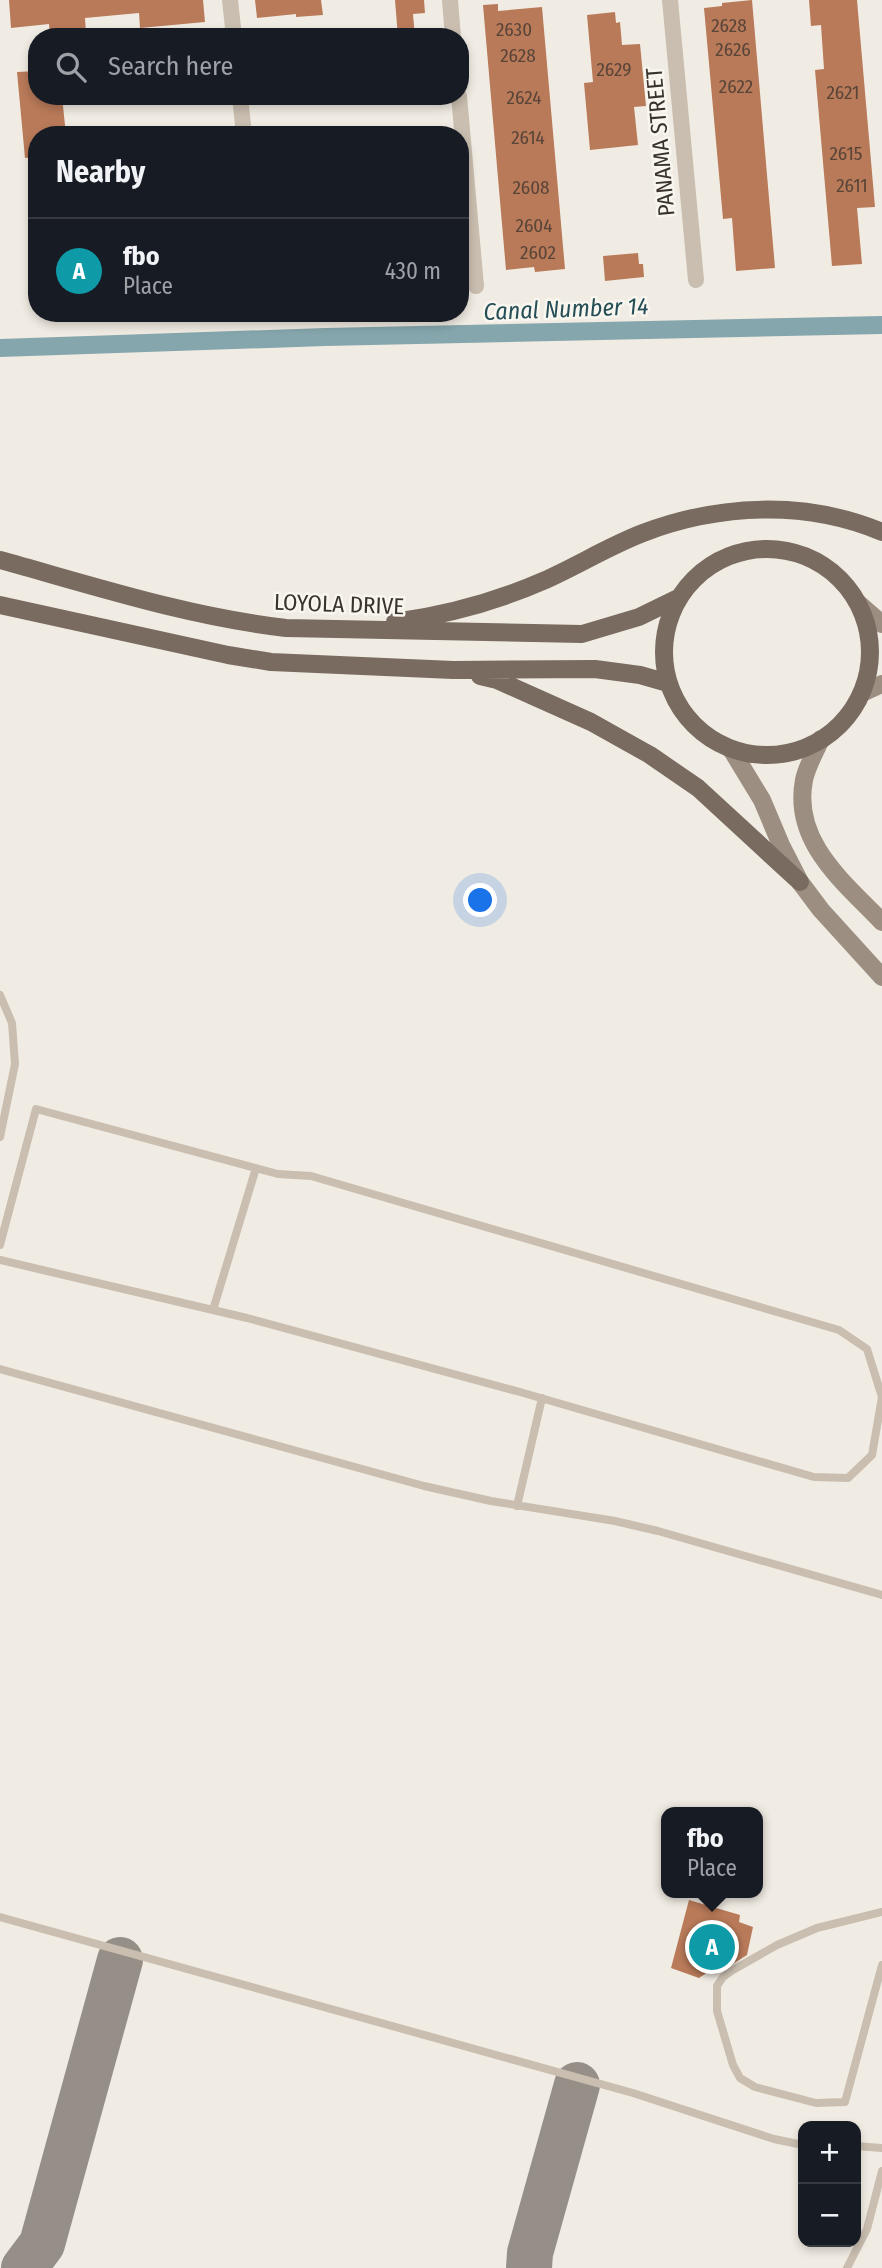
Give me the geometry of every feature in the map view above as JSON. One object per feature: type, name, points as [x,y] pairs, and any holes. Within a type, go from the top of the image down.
[{"type":"main road","points":[[338,629],[432,617],[489,602],[543,581],[641,533],[697,515],[737,510],[783,510],[859,523],[882,532]]},
{"type":"main road","points":[[858,603],[869,633],[870,653],[862,694],[845,720],[821,740],[793,752],[761,755],[731,748],[704,733],[682,711],[668,683],[663,654],[667,625],[678,598],[698,574],[724,558],[754,549],[785,550],[815,560],[840,578],[858,603],[882,624]]},
{"type":"main road","name":"LOYOLA DRIVE","points":[[0,561],[186,610],[247,624],[286,628],[582,634],[639,617],[678,598]]},
{"type":"main road","points":[[0,605],[250,659],[453,670],[595,669],[619,671],[668,683]]},
{"type":"main road","points":[[453,670],[497,680],[591,722],[650,755],[698,788],[800,882],[821,910],[882,976]]},
{"type":"main road","points":[[862,694],[882,684]]},
{"type":"main road","points":[[821,740],[804,780],[806,828],[827,864],[882,922]]},
{"type":"main road","points":[[731,748],[762,800],[800,882]]},
{"type":"street","points":[[230,0],[233,28]]},
{"type":"street","points":[[450,0],[452,28]]},
{"type":"street","name":"PANAMA STREET","points":[[670,0],[696,280]]},
{"type":"street","points":[[241,105],[243,126]]},
{"type":"street","points":[[460,105],[462,126]]},
{"type":"street","points":[[469,215],[475,286]]},
{"type":"lane","points":[[0,995],[12,1023],[15,1064],[4,1105],[0,1137]]},
{"type":"lane","points":[[0,1245],[36,1109],[278,1174],[312,1176],[839,1331],[867,1349],[882,1397],[879,1429],[872,1455],[848,1478],[814,1477],[542,1398],[213,1310],[0,1259]]},
{"type":"lane","points":[[213,1310],[256,1168]]},
{"type":"lane","points":[[0,1369],[424,1486],[658,1531],[882,1595]]},
{"type":"lane","points":[[517,1506],[542,1398]]},
{"type":"lane","points":[[882,1912],[817,1928],[758,1955],[723,1977],[717,1986],[717,2011],[733,2065],[740,2078],[755,2087],[816,2103],[845,2102],[882,1965]]},
{"type":"lane","points":[[0,1917],[633,2093],[774,2139],[798,2144]]},
{"type":"lane","points":[[861,2146],[882,2148]]},
{"type":"lane","points":[[847,2268],[867,2230],[882,2171]]},
{"type":"building","points":[[9,0],[203,0],[205,22],[140,28],[139,13],[85,18],[86,28],[49,28],[49,24],[11,28]]},
{"type":"building","points":[[255,0],[321,0],[323,15],[296,17],[296,14],[257,18]]},
{"type":"building","points":[[395,0],[424,0],[425,13],[413,14],[414,28],[397,28]]},
{"type":"building","points":[[752,0],[775,268],[736,271],[732,218],[723,219],[704,8]]},
{"type":"building","points":[[809,0],[857,0],[875,207],[857,208],[862,264],[832,266],[815,70],[824,69],[821,25],[811,26]]},
{"type":"building","points":[[498,4],[498,11],[542,7],[565,269],[535,272],[534,267],[506,270],[483,5]]},
{"type":"building","points":[[615,12],[616,23],[620,22],[622,45],[640,44],[646,106],[634,107],[638,145],[590,150],[584,83],[593,82],[587,15]]},
{"type":"building","points":[[28,71],[28,105],[63,105],[65,126],[28,126],[28,158],[25,158],[17,72]]},
{"type":"building","points":[[638,253],[639,264],[643,264],[644,277],[605,281],[603,256]]},
{"type":"building","points":[[689,1900],[740,1915],[739,1922],[753,1927],[747,1955],[717,1974],[708,1972],[699,1978],[671,1968]]},
{"type":"waterway","name":"Canal Number 14","points":[[0,348],[325,337],[882,325]]},
{"type":"taxiway","points":[[24,2268],[42,2244],[120,1960]]},
{"type":"taxiway","points":[[529,2268],[530,2253],[577,2085]]},
{"type":"place","name":"fbo","points":[[712,1947]]}]
